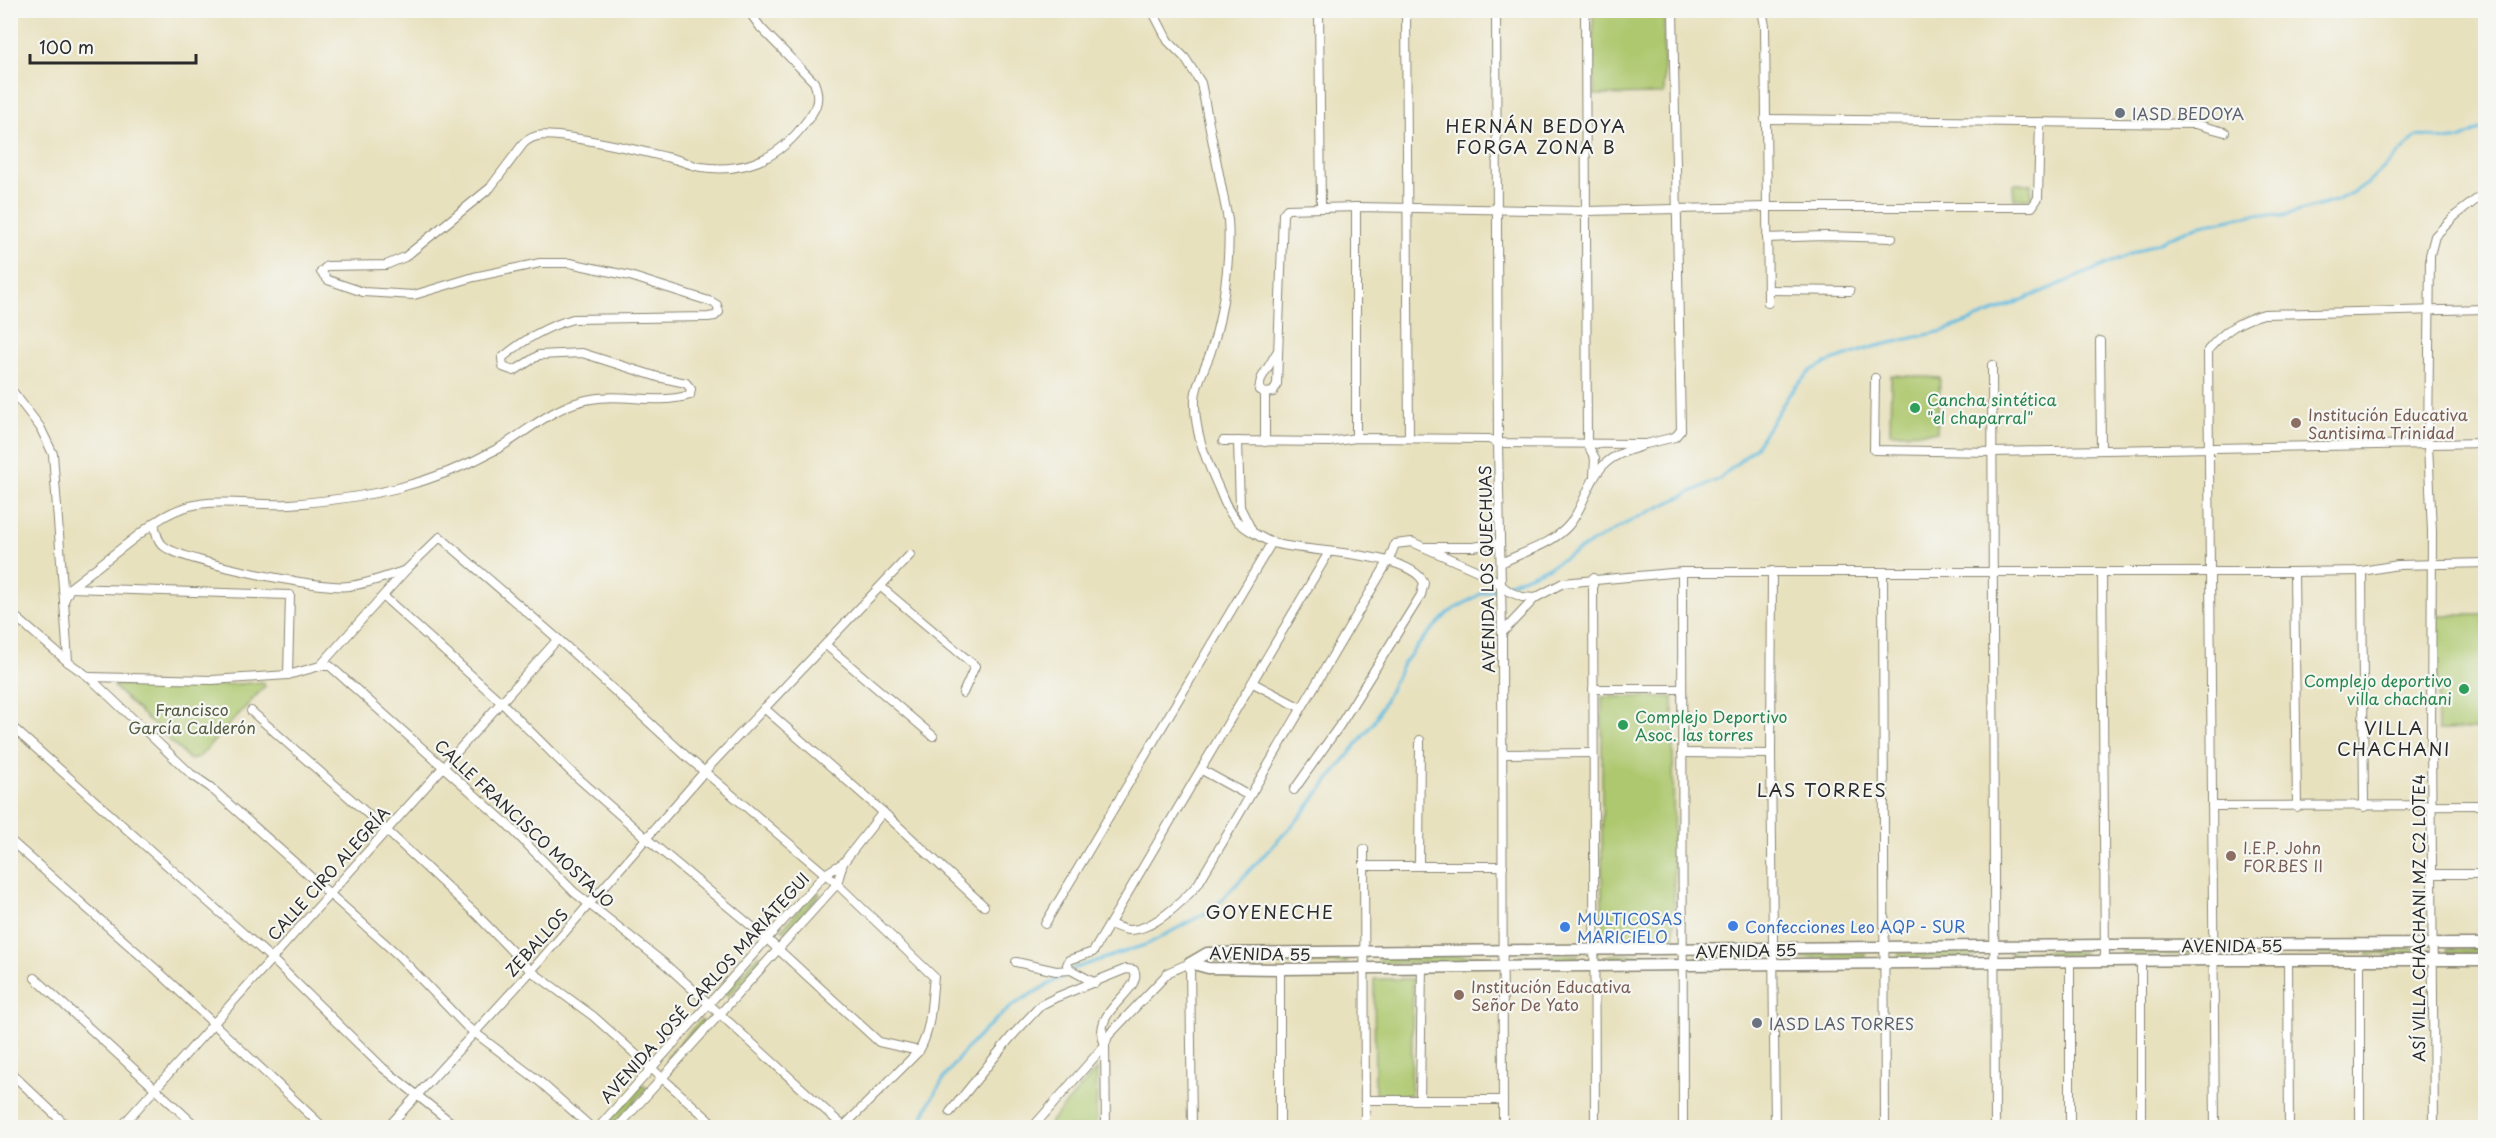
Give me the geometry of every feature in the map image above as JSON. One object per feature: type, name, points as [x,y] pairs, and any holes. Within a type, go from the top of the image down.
[{"type":"street","points":[[64,601],[70,588],[169,512],[198,503],[291,504],[352,497],[408,487],[449,473],[475,460],[573,404],[601,398],[656,399],[690,395],[691,389],[686,383],[658,377],[582,353],[561,352],[539,355],[514,371],[503,367],[502,358],[535,336],[573,319],[708,317],[715,316],[719,312],[717,305],[712,302],[630,276],[570,263],[529,266],[474,277],[414,295],[363,292],[328,280],[321,272],[327,266],[386,265],[405,257],[490,188],[523,144],[540,135],[588,140],[712,168],[740,166],[775,154],[791,141],[816,108],[818,93],[814,82],[761,28],[748,10]]},
{"type":"street","points":[[1152,10],[1168,41],[1195,71],[1204,96],[1212,147],[1228,220],[1229,240],[1219,318],[1195,396],[1196,420],[1205,456],[1226,504],[1237,521],[1272,543],[1389,560],[1416,572],[1424,588],[1340,725],[1294,790]]},
{"type":"street","points":[[1319,10],[1321,208]]},
{"type":"street","points":[[1406,10],[1409,438]]},
{"type":"street","name":"AVENIDA LOS QUECHUAS","points":[[1496,10],[1498,443],[1502,586],[1503,1128]]},
{"type":"street","points":[[1501,563],[1547,541],[1569,525],[1586,497],[1594,477],[1595,458],[1587,444],[1585,10]]},
{"type":"street","points":[[1594,477],[1607,462],[1619,454],[1675,437],[1681,430],[1675,210],[1673,10]]},
{"type":"street","points":[[1762,10],[1765,26],[1768,303]]},
{"type":"street","points":[[1765,119],[2195,124],[2225,132]]},
{"type":"street","points":[[1278,349],[1260,383],[1259,390],[1265,393],[1273,392],[1277,384],[1282,214],[1287,209],[1356,207],[1586,211],[1767,207],[2032,207],[2038,198],[2040,122]]},
{"type":"street","name":"ASÍ VILLA CHACHANI MZ C2 LOTE4","points":[[2434,1128],[2432,531],[2428,445],[2430,255],[2435,236],[2456,215],[2486,192]]},
{"type":"street","points":[[1356,207],[1356,438]]},
{"type":"street","points":[[1767,238],[1825,236],[1892,238]]},
{"type":"street","points":[[1768,290],[1850,291]]},
{"type":"street","points":[[2215,1128],[2208,350],[2226,329],[2243,320],[2264,314],[2486,309]]},
{"type":"street","points":[[2100,341],[2101,449]]},
{"type":"street","points":[[1992,365],[1995,1128]]},
{"type":"street","points":[[1875,378],[1874,450],[1993,452],[2486,443]]},
{"type":"street","points":[[10,388],[40,427],[53,454],[68,662]]},
{"type":"street","points":[[1265,393],[1265,442]]},
{"type":"street","points":[[1223,441],[1330,442],[1356,438],[1409,438],[1489,439],[1498,443],[1646,444]]},
{"type":"street","points":[[1238,441],[1240,507],[1251,530]]},
{"type":"street","points":[[154,523],[159,542],[165,548],[196,559],[260,574],[326,586],[347,586],[406,570]]},
{"type":"street","points":[[89,677],[212,680],[288,675],[320,666],[406,570],[440,537],[558,639],[704,772],[837,884],[934,977],[925,1041],[919,1051],[843,1127]]},
{"type":"street","points":[[1110,924],[1127,930],[1138,929],[1159,919],[1182,902],[1198,884],[1389,560],[1395,544],[1412,542],[1489,576],[1522,597],[1535,598]]},
{"type":"street","points":[[1045,924],[1272,543]]},
{"type":"street","points":[[1423,547],[1473,547],[1500,543]]},
{"type":"street","points":[[1095,983],[1071,970],[1067,965],[1069,960],[1093,952],[1329,552]]},
{"type":"street","name":"ZEBALLOS","points":[[387,1128],[531,971],[704,772],[818,651],[827,646],[910,555]]},
{"type":"street","points":[[1502,633],[1535,598],[1563,583],[1593,578],[1682,572],[1772,571],[2102,573],[2362,571],[2398,565],[2486,564]]},
{"type":"street","points":[[1772,571],[1774,1128]]},
{"type":"street","points":[[2362,571],[2364,807]]},
{"type":"street","points":[[1682,572],[1683,1128]]},
{"type":"street","points":[[1882,572],[1885,1128]]},
{"type":"street","points":[[2294,572],[2296,807]]},
{"type":"street","points":[[2102,573],[2105,961]]},
{"type":"street","points":[[1593,578],[1595,1128]]},
{"type":"street","points":[[881,587],[975,666],[963,693]]},
{"type":"street","points":[[70,588],[290,595],[288,675]]},
{"type":"street","points":[[383,596],[502,702],[570,770],[645,838],[767,939],[879,1042],[919,1051]]},
{"type":"street","points":[[10,612],[89,677],[191,774],[210,787],[398,956],[474,1032],[538,1081],[591,1128]]},
{"type":"street","name":"CALLE CIRO ALEGRÍA","points":[[120,1128],[558,639]]},
{"type":"street","points":[[827,646],[933,736]]},
{"type":"street","name":"CALLE FRANCISCO MOSTAJO","points":[[320,666],[330,666],[506,823],[589,905],[665,964],[843,1127]]},
{"type":"street","points":[[1253,683],[1301,708]]},
{"type":"street","points":[[1593,689],[1682,689]]},
{"type":"street","points":[[764,708],[883,812],[984,906]]},
{"type":"street","points":[[251,711],[386,830],[476,914],[531,971],[593,1016],[718,1128]]},
{"type":"street","points":[[10,725],[271,958],[416,1096],[458,1128]]},
{"type":"street","points":[[1419,865],[1420,741]]},
{"type":"street","points":[[1503,754],[1593,753]]},
{"type":"street","points":[[1682,753],[1771,754]]},
{"type":"street","points":[[1202,770],[1249,796]]},
{"type":"street","points":[[2212,806],[2486,805]]},
{"type":"street","points":[[843,863],[883,812]]},
{"type":"street","points":[[10,840],[158,971],[286,1089],[324,1128]]},
{"type":"street","points":[[1364,849],[1365,1128]]},
{"type":"street","name":"AVENIDA JOSÉ CARLOS MARIÁTEGUI","points":[[598,1128],[825,874],[843,863]]},
{"type":"street","name":"AVENIDA JOSÉ CARLOS MARIÁTEGUI","points":[[617,1128],[837,884],[843,863]]},
{"type":"street","points":[[1364,866],[1503,866]]},
{"type":"street","points":[[2432,874],[2486,874]]},
{"type":"street","name":"AVENIDA 55","points":[[1190,963],[1207,953],[2214,944],[2486,944]]},
{"type":"street","points":[[2288,959],[2289,1128]]},
{"type":"street","points":[[2141,960],[2141,1128]]},
{"type":"street","name":"AVENIDA 55","points":[[1190,963],[1208,968],[1280,969],[2141,960],[2486,960]]},
{"type":"street","points":[[2360,960],[2360,1128]]},
{"type":"street","points":[[2070,961],[2070,1128]]},
{"type":"street","points":[[1016,962],[1056,971],[1071,970]]},
{"type":"street","points":[[1106,1128],[1105,1045],[1108,1036],[1170,972],[1190,963],[1191,1128]]},
{"type":"street","points":[[1420,1100],[1422,967]]},
{"type":"street","points":[[950,1112],[1011,1037],[1041,1005],[1126,969],[1134,970],[1137,974],[1135,982],[1103,1020],[1101,1037],[1105,1045]]},
{"type":"street","points":[[1280,969],[1280,1128]]},
{"type":"street","points":[[35,978],[198,1128]]},
{"type":"street","points":[[1032,1128],[1105,1045]]},
{"type":"street","points":[[10,1072],[69,1128]]},
{"type":"street","points":[[1365,1100],[1503,1100]]},
{"type":"green space","points":[[1593,11],[1664,11],[1664,94],[1594,95]]},
{"type":"green space","points":[[2013,184],[2031,184],[2031,198],[2014,199]]},
{"type":"green space","name":"Cancha sintética \"el chaparral\"","points":[[1891,375],[1940,378],[1937,432],[1890,433]]},
{"type":"green space","points":[[2437,615],[2485,615],[2485,729],[2438,730]]},
{"type":"green space","name":"Francisco García Calderón","points":[[263,682],[265,686],[198,758],[190,760],[114,687],[115,685],[212,686]]},
{"type":"green space","points":[[1602,697],[1673,697],[1674,938],[1602,939]]},
{"type":"green space","points":[[816,891],[820,894],[786,932],[782,929]]},
{"type":"green space","points":[[2198,949],[2198,954],[2122,955],[2122,950]]},
{"type":"green space","points":[[2230,949],[2274,949],[2274,954],[2230,954]]},
{"type":"green space","points":[[2298,949],[2347,949],[2347,954],[2298,954]]},
{"type":"green space","points":[[2368,949],[2419,949],[2419,955],[2368,954]]},
{"type":"green space","points":[[2447,949],[2485,949],[2485,954],[2447,954]]},
{"type":"green space","points":[[2084,951],[2084,955],[2010,956],[2010,952]]},
{"type":"green space","points":[[1976,952],[1976,957],[1899,958],[1899,953]]},
{"type":"green space","points":[[1792,953],[1865,953],[1865,958],[1792,958]]},
{"type":"green space","points":[[1696,954],[1757,954],[1757,960],[1696,960]]},
{"type":"green space","points":[[759,955],[763,958],[729,996],[725,993]]},
{"type":"green space","points":[[1520,955],[1578,955],[1578,962],[1520,961]]},
{"type":"green space","points":[[1609,955],[1666,955],[1666,961],[1609,962]]},
{"type":"green space","points":[[1485,956],[1485,962],[1379,963],[1379,957]]},
{"type":"green space","points":[[1217,957],[1347,957],[1347,963],[1217,963]]},
{"type":"green space","points":[[1374,979],[1413,979],[1411,1095],[1375,1094]]},
{"type":"green space","points":[[701,1020],[705,1023],[671,1061],[667,1057]]},
{"type":"green space","points":[[1097,1069],[1096,1127],[1046,1127]]},
{"type":"green space","points":[[643,1085],[647,1088],[614,1124],[610,1121]]},
{"type":"waterway","points":[[1505,585],[1549,567],[1634,519],[1719,479],[1756,447],[1797,385],[1812,370],[1826,363],[1873,347],[1943,331],[2001,309],[2197,226],[2256,214],[2282,216],[2336,201],[2366,185],[2417,136],[2424,135],[2450,141],[2466,136],[2486,125]]},
{"type":"waterway","points":[[1072,969],[1148,944],[1213,909],[1300,817],[1374,722],[1403,664],[1424,638],[1448,613],[1482,593],[1499,587]]},
{"type":"waterway","points":[[919,1128],[926,1110],[945,1077],[982,1032],[1011,1007],[1067,973]]},
{"type":"place","name":"IASD BEDOYA","points":[[2120,113]]},
{"type":"place","name":"Cancha sintética \"el chaparral\"","points":[[1915,408]]},
{"type":"place","name":"Institución Educativa Santisima Trinidad","points":[[2296,423]]},
{"type":"place","name":"Complejo deportivo villa chachani","points":[[2464,689]]},
{"type":"place","name":"Complejo Deportivo Asoc. las torres","points":[[1623,725]]},
{"type":"place","name":"I.E.P. John FORBES II","points":[[2231,856]]},
{"type":"place","name":"Confecciones Leo AQP - SUR","points":[[1733,926]]},
{"type":"place","name":"MULTICOSAS MARICIELO","points":[[1565,927]]},
{"type":"place","name":"Institución Educativa Señor De Yato","points":[[1459,995]]},
{"type":"place","name":"IASD LAS TORRES","points":[[1757,1023]]},
{"type":"district","name":"HERNÁN BEDOYA FORGA ZONA B","points":[[1536,135]]},
{"type":"district","name":"VILLA CHACHANI","points":[[2394,737]]},
{"type":"district","name":"LAS TORRES","points":[[1822,789]]},
{"type":"district","name":"GOYENECHE","points":[[1270,911]]}]
